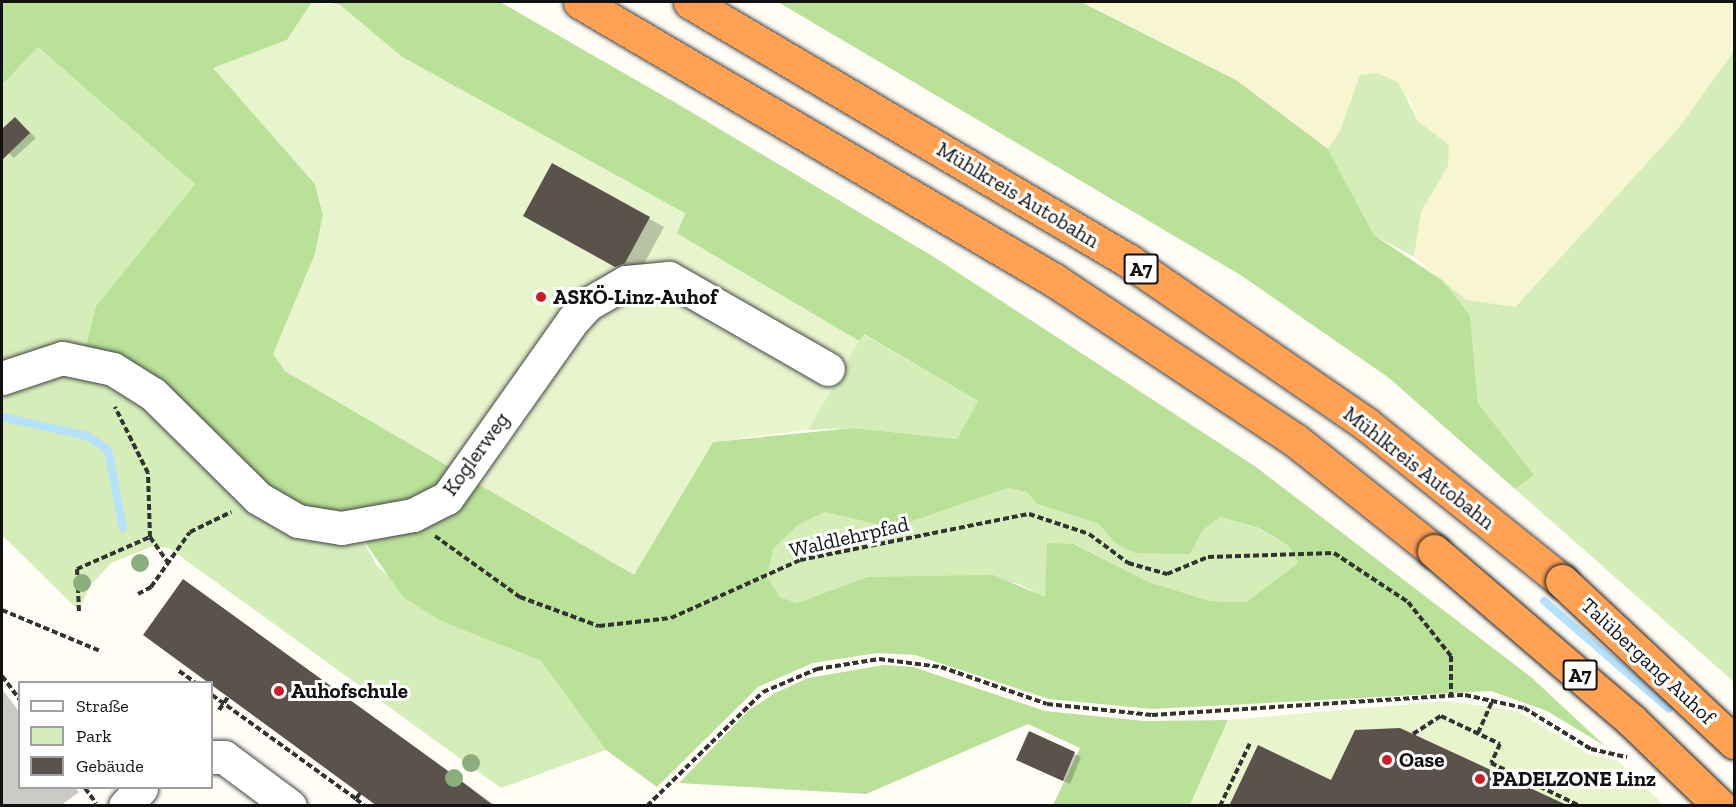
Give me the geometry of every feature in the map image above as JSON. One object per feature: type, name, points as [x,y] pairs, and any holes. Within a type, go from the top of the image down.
[{"type":"highway","name":"A7","points":[[580,2],[1054,280],[1295,440],[1434,551],[1622,713],[1720,806]]},
{"type":"highway","name":"Mühlkreis Autobahn","points":[[690,2],[1129,261],[1366,424],[1562,580]]},
{"type":"highway","name":"Talübergang Auhof","points":[[1562,580],[1734,742]]},
{"type":"street","name":"Koglerweg","points":[[2,378],[62,358],[113,369],[153,394],[258,498],[298,521],[322,527],[366,526],[413,515],[447,498],[573,320],[588,304],[626,282],[669,278],[828,369]]},
{"type":"street","points":[[213,757],[224,757],[290,806]]},
{"type":"street","points":[[111,804],[139,789]]},
{"type":"path","points":[[113,403],[148,473],[150,537],[168,563]]},
{"type":"path","points":[[138,594],[151,587],[190,532],[258,498]]},
{"type":"path","name":"Waldlehrpfad","points":[[413,515],[458,557],[520,597],[599,626],[671,618],[800,560],[1029,514],[1089,534],[1128,562],[1167,574],[1208,557],[1334,553],[1408,602],[1451,656],[1451,696]]},
{"type":"path","points":[[79,611],[77,569],[150,537]]},
{"type":"path","points":[[2,604],[2,610],[100,651]]},
{"type":"path","points":[[647,806],[763,692],[848,661],[908,661],[1047,704],[1152,715],[1451,696],[1493,699],[1524,708],[1608,756],[1637,757]]},
{"type":"path","points":[[179,671],[194,681]]},
{"type":"path","points":[[2,676],[18,697]]},
{"type":"path","points":[[213,696],[365,806]]},
{"type":"path","points":[[219,710],[228,697]]},
{"type":"path","points":[[1478,733],[1493,699]]},
{"type":"path","points":[[1413,734],[1441,716],[1500,744],[1491,763],[1580,806]]},
{"type":"path","points":[[1220,806],[1250,743]]},
{"type":"path","points":[[87,789],[111,804]]},
{"type":"path","points":[[356,800],[360,793]]},
{"type":"shaded area","points":[[1081,2],[1734,2],[1734,51],[1677,130],[1514,307],[1489,308],[1466,300],[1414,257],[1421,212],[1448,166],[1449,146],[1418,121],[1411,101],[1360,75],[1340,131],[1328,149],[1236,80]]},
{"type":"green space","points":[[2,2],[312,2],[287,40],[214,68],[315,184],[323,215],[315,254],[274,354],[285,371],[459,472],[399,513],[296,514],[85,349],[96,306],[195,184],[38,47],[2,85]]},
{"type":"green space","name":"ASKÖ-Linz-Auhof","points":[[312,2],[340,5],[402,57],[685,213],[677,234],[859,341],[808,430],[713,442],[634,575],[285,371],[273,354],[315,254],[323,215],[315,184],[213,68],[287,40]]},
{"type":"green space","points":[[326,2],[500,2],[676,103],[934,257],[1256,467],[1531,677],[1605,746],[1547,711],[1491,691],[1152,709],[1049,699],[915,655],[877,653],[813,663],[758,687],[657,787],[606,750],[541,661],[443,622],[403,597],[360,535],[470,479],[634,574],[713,442],[853,428],[957,439],[978,401],[864,334],[859,341],[676,233],[685,214],[402,57],[340,5]],"holes":[[[1008,488],[1027,492],[1037,504],[1099,524],[1115,543],[1135,553],[1190,554],[1203,530],[1220,517],[1259,528],[1289,546],[1298,563],[1246,602],[1210,601],[1149,582],[1074,544],[1047,543],[1045,597],[993,575],[867,577],[797,603],[780,597],[767,577],[773,549],[798,525],[825,512],[893,528]]]},
{"type":"green space","points":[[778,2],[1081,2],[1236,80],[1328,149],[1374,235],[1442,280],[1470,315],[1478,403],[1534,475],[1515,489],[1389,378],[1242,276]]},
{"type":"green space","points":[[38,47],[195,184],[96,306],[85,349],[2,368],[2,85]]},
{"type":"green space","points":[[1734,51],[1734,682],[1515,489],[1533,474],[1478,403],[1470,315],[1442,280],[1466,300],[1515,307],[1677,130]]},
{"type":"green space","points":[[1377,73],[1398,82],[1418,121],[1449,145],[1448,166],[1421,212],[1414,257],[1374,235],[1328,149],[1340,131],[1360,75]]},
{"type":"green space","points":[[863,334],[978,401],[957,439],[853,428],[808,430]]},
{"type":"green space","points":[[88,369],[360,535],[377,566],[443,622],[541,661],[606,750],[501,788],[169,548],[153,546],[111,563],[89,587],[79,611],[2,535],[2,388]]},
{"type":"green space","points":[[1008,488],[1027,492],[1037,504],[1099,524],[1115,543],[1190,554],[1203,530],[1219,517],[1258,528],[1289,546],[1298,563],[1246,602],[1210,601],[1149,582],[1075,544],[1047,544],[1046,598],[1016,583],[867,577],[797,603],[780,597],[767,577],[773,549],[798,525],[825,512],[893,528]]},
{"type":"green space","points":[[884,665],[913,667],[1045,711],[1144,721],[1228,720],[1190,805],[1053,805],[1080,748],[1028,724],[866,794],[679,783],[748,711],[775,693],[808,678]]},
{"type":"green space","points":[[1447,701],[1517,711],[1590,755],[1618,761],[1664,805],[1190,806],[1228,720]]},
{"type":"building","points":[[15,117],[30,133],[2,160],[2,129]]},
{"type":"building","points":[[552,163],[650,217],[625,263],[615,267],[523,216]]},
{"type":"building","name":"Auhofschule","points":[[183,579],[494,806],[377,806],[213,686],[213,681],[206,681],[143,635]]},
{"type":"building","points":[[1400,728],[1569,806],[1229,806],[1258,745],[1331,780],[1355,730]]},
{"type":"building","points":[[1029,731],[1075,752],[1063,781],[1016,760]]},
{"type":"waterway","points":[[2,417],[87,436],[108,450],[123,528]]},
{"type":"waterway","points":[[1544,601],[1669,709]]},
{"type":"place","name":"ASKÖ-Linz-Auhof","points":[[541,297]]},
{"type":"place","name":"Auhofschule","points":[[279,691]]},
{"type":"place","name":"Oase","points":[[1387,760]]},
{"type":"place","name":"PADELZONE Linz","points":[[1480,779]]}]
